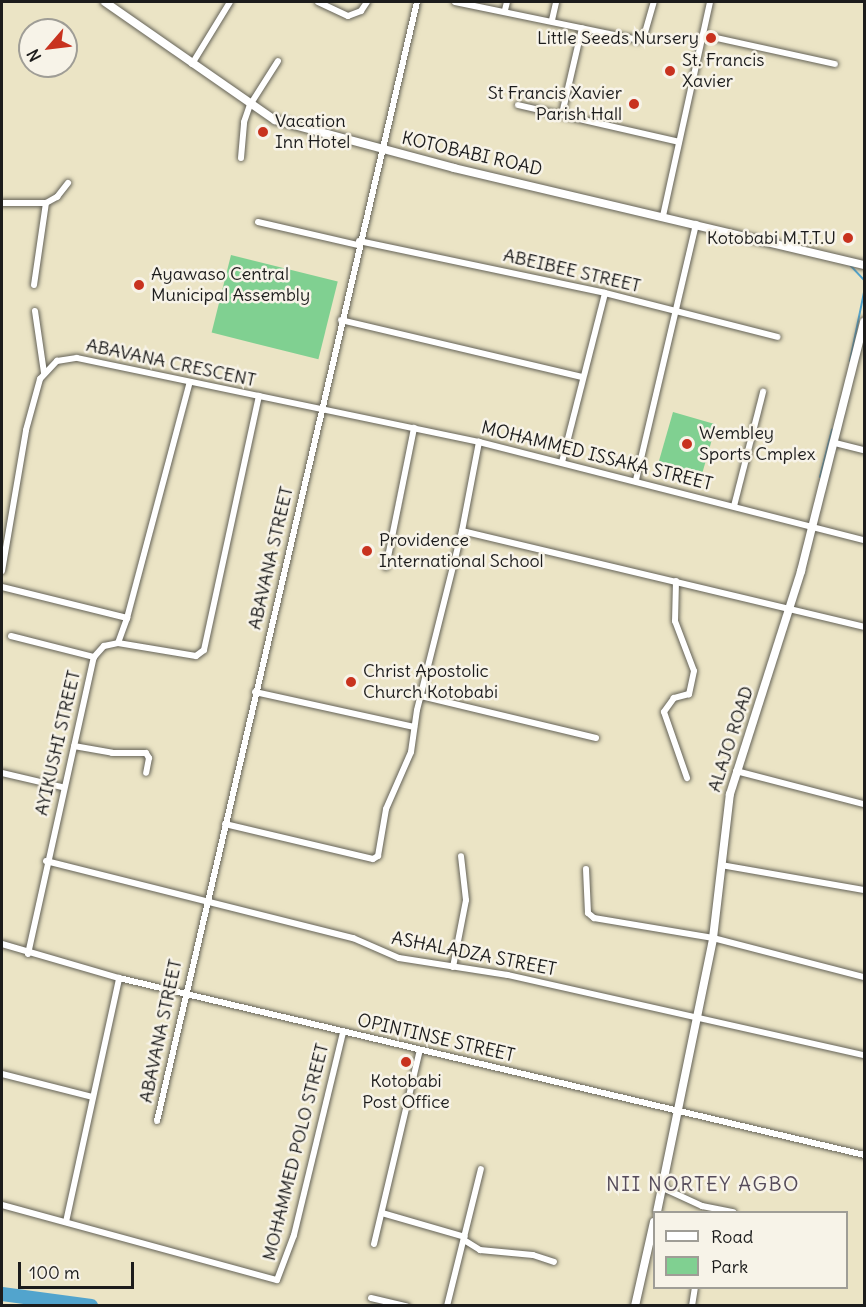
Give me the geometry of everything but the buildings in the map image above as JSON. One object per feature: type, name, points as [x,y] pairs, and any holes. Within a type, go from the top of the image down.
[{"type":"street","name":"KOTOBABI ROAD","points":[[105,2],[250,105],[275,120],[382,149],[864,265]]},
{"type":"street","points":[[192,64],[230,2]]},
{"type":"street","points":[[318,2],[348,16],[361,11],[367,2]]},
{"type":"street","name":"ABAVANA STREET","points":[[157,1121],[184,993],[417,2]]},
{"type":"street","points":[[455,2],[505,10],[642,39],[654,2]]},
{"type":"street","points":[[505,10],[507,2]]},
{"type":"street","points":[[552,20],[556,2]]},
{"type":"street","points":[[663,216],[710,2]]},
{"type":"street","points":[[562,114],[582,28]]},
{"type":"street","points":[[703,35],[835,64]]},
{"type":"street","points":[[241,158],[244,122],[250,105],[278,61]]},
{"type":"street","points":[[518,105],[679,142]]},
{"type":"street","points":[[2,203],[46,203],[57,197],[68,183]]},
{"type":"street","points":[[34,285],[46,203]]},
{"type":"street","name":"ABEIBEE STREET","points":[[258,222],[604,292],[777,337]]},
{"type":"street","points":[[636,480],[673,311],[696,223]]},
{"type":"street","points":[[562,462],[604,292]]},
{"type":"street","points":[[2,571],[4,544],[26,430],[44,373],[35,311]]},
{"type":"street","points":[[341,320],[582,378]]},
{"type":"street","name":"ALAJO ROAD","points":[[657,1211],[713,938],[721,866],[736,771],[791,608],[861,354],[864,322]]},
{"type":"street","name":"ABAVANA CRESCENT","points":[[44,373],[57,362],[77,358],[320,410]]},
{"type":"street","points":[[190,382],[127,618],[118,643],[196,656],[204,650],[259,396]]},
{"type":"street","points":[[734,506],[763,392]]},
{"type":"street","name":"MOHAMMED ISSAKA STREET","points":[[320,410],[480,442],[636,480],[813,529],[864,540]]},
{"type":"street","points":[[386,567],[414,428]]},
{"type":"street","points":[[225,824],[376,858],[386,809],[411,752],[414,727],[462,531],[480,442]]},
{"type":"street","points":[[835,443],[864,450]]},
{"type":"street","points":[[462,531],[864,627]]},
{"type":"street","points":[[676,581],[674,615],[682,645],[694,668],[690,690],[671,701],[664,712],[687,778]]},
{"type":"street","points":[[2,588],[127,618]]},
{"type":"street","points":[[11,636],[94,657]]},
{"type":"street","name":"AYIKUSHI STREET","points":[[28,954],[62,787],[74,746],[94,657],[104,646],[118,643]]},
{"type":"street","points":[[255,692],[414,727]]},
{"type":"street","points":[[421,696],[596,738]]},
{"type":"street","points":[[74,746],[107,752],[146,753],[149,760],[146,773]]},
{"type":"street","points":[[736,771],[864,804]]},
{"type":"street","points":[[2,773],[62,787]]},
{"type":"street","points":[[453,967],[466,900],[461,856]]},
{"type":"street","name":"ASHALADZA STREET","points":[[46,861],[206,903],[353,938],[399,958],[508,975],[864,1055]]},
{"type":"street","points":[[721,866],[864,890]]},
{"type":"street","points":[[586,869],[588,913],[594,918],[713,938],[864,977]]},
{"type":"street","name":"OPINTINSE STREET","points":[[2,944],[28,954],[119,978],[864,1155]]},
{"type":"street","points":[[66,1222],[119,978]]},
{"type":"street","name":"MOHAMMED POLO STREET","points":[[2,1205],[278,1280],[294,1235],[342,1032]]},
{"type":"street","points":[[374,1244],[420,1050]]},
{"type":"street","points":[[2,1074],[92,1097]]},
{"type":"street","points":[[447,1305],[481,1169]]},
{"type":"street","points":[[663,1188],[702,1209],[723,1211]]},
{"type":"street","points":[[382,1213],[465,1239],[480,1250],[533,1255],[554,1262]]},
{"type":"street","points":[[634,1305],[653,1226]]},
{"type":"street","points":[[692,1305],[695,1289]]},
{"type":"street","points":[[371,1298],[407,1305]]},
{"type":"green space","points":[[231,255],[338,282],[318,359],[212,333]]},
{"type":"green space","name":"Wembley Sports Cmplex","points":[[673,412],[716,424],[701,476],[658,464]]},
{"type":"waterway","points":[[850,265],[864,280]]},
{"type":"waterway","points":[[850,361],[864,292]]},
{"type":"waterway","points":[[820,477],[832,430]]},
{"type":"waterway","points":[[2,1294],[91,1306]]},
{"type":"place","name":"Little Seeds Nursery","points":[[711,38]]},
{"type":"place","name":"St. Francis Xavier","points":[[670,71]]},
{"type":"place","name":"St Francis Xavier Parish Hall","points":[[634,104]]},
{"type":"place","name":"Vacation Inn Hotel","points":[[263,132]]},
{"type":"place","name":"Kotobabi M.T.T.U","points":[[848,238]]},
{"type":"place","name":"Ayawaso Central Municipal Assembly","points":[[139,285]]},
{"type":"place","name":"Wembley Sports Cmplex","points":[[687,444]]},
{"type":"place","name":"Providence International School","points":[[367,551]]},
{"type":"place","name":"Christ Apostolic Church Kotobabi","points":[[351,682]]},
{"type":"place","name":"Kotobabi Post Office","points":[[406,1062]]},
{"type":"district","name":"NII NORTEY AGBO","points":[[703,1183]]}]
